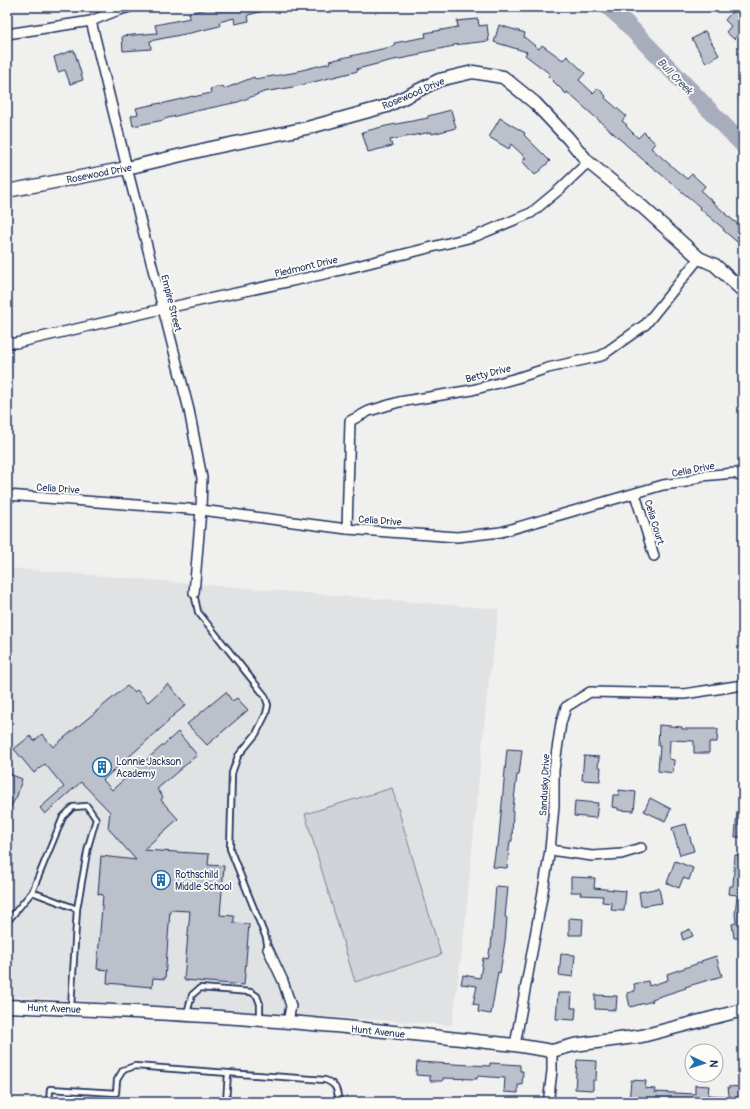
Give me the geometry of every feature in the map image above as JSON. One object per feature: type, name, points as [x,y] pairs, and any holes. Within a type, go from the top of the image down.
[{"type":"street","points":[[7,34],[91,21],[130,7]]},
{"type":"street","name":"Empire Street","points":[[91,21],[190,418],[202,478],[201,510],[194,593]]},
{"type":"street","name":"Rosewood Drive","points":[[7,191],[127,168],[211,148],[308,128],[387,106],[439,80],[473,72],[503,77],[535,103],[588,162],[637,202],[699,258],[715,265],[743,291]]},
{"type":"street","name":"Piedmont Drive","points":[[7,343],[16,343],[162,309],[328,273],[476,236],[531,213],[560,189],[588,162]]},
{"type":"street","name":"Betty Drive","points":[[347,529],[350,421],[370,411],[399,402],[472,390],[548,368],[601,356],[646,324],[699,258]]},
{"type":"street","name":"Celia Drive","points":[[7,495],[201,510],[347,529],[457,537],[501,532],[663,485],[686,482],[701,476],[735,474],[743,478]]},
{"type":"street","name":"Celia Court","points":[[635,494],[654,556]]},
{"type":"street","name":"Sandusky Drive","points":[[515,1045],[550,850],[554,806],[554,770],[561,723],[566,707],[590,692],[684,694],[743,685]]},
{"type":"street","points":[[550,850],[592,856],[621,854],[641,848]]},
{"type":"street","points":[[268,948],[283,981],[291,1006],[288,1022]]},
{"type":"street","name":"Hunt Avenue","points":[[7,1006],[288,1022],[515,1045],[552,1051],[574,1045],[642,1036],[743,1010]]},
{"type":"street","points":[[550,1102],[552,1051]]},
{"type":"lane","points":[[194,593],[198,612],[266,696],[268,705],[266,714],[256,734],[238,756],[232,773],[230,849],[266,938],[268,948]]},
{"type":"lane","points":[[7,922],[32,892],[63,818],[72,807],[87,806],[96,819],[88,847],[78,909],[70,1009]]},
{"type":"lane","points":[[32,892],[78,909]]},
{"type":"lane","points":[[186,1015],[192,995],[200,988],[251,992],[257,996],[260,1004],[260,1020]]},
{"type":"lane","points":[[49,1102],[50,1089],[116,1093],[117,1080],[123,1070],[134,1066],[325,1080],[332,1083],[337,1090],[339,1102]]},
{"type":"lane","points":[[226,1102],[228,1073]]},
{"type":"shaded area","points":[[7,568],[499,609],[487,695],[464,934],[452,1025],[7,996]]},
{"type":"shaded area","points":[[392,788],[441,955],[355,982],[305,814]]},
{"type":"building","points":[[213,7],[267,7],[267,10],[248,15],[249,21],[235,24],[234,18],[219,22],[220,26],[150,41],[151,49],[123,51],[122,36],[157,33],[155,25],[190,18],[189,13]]},
{"type":"building","points":[[736,7],[743,7],[743,29],[734,39],[726,32],[731,26],[725,20]]},
{"type":"building","points":[[478,19],[479,26],[487,25],[489,41],[453,45],[454,46],[420,53],[420,55],[357,69],[358,71],[293,87],[264,92],[238,102],[133,126],[131,116],[138,114],[136,108],[211,93],[210,89],[223,86],[224,89],[254,77],[255,79],[298,72],[330,63],[329,61],[395,46],[394,43],[426,37],[425,33],[458,27],[457,21]]},
{"type":"building","points":[[499,25],[525,33],[524,37],[539,49],[542,45],[563,60],[567,56],[585,73],[579,80],[593,93],[598,88],[606,96],[605,98],[626,116],[622,121],[638,138],[644,132],[655,143],[651,148],[687,179],[692,174],[705,186],[701,191],[725,214],[743,228],[743,247],[699,208],[700,207],[641,158],[567,92],[566,94],[548,76],[550,74],[525,55],[527,52],[494,42]]},
{"type":"building","points":[[705,31],[719,55],[706,63],[692,39]]},
{"type":"building","points":[[74,50],[83,80],[70,84],[65,70],[58,72],[54,57]]},
{"type":"building","points":[[451,110],[456,128],[432,134],[431,132],[390,140],[392,146],[368,152],[362,132],[428,118],[428,116]]},
{"type":"building","points":[[500,118],[525,133],[524,135],[550,161],[535,175],[522,161],[526,158],[511,144],[509,149],[489,137]]},
{"type":"building","points":[[168,684],[186,705],[103,780],[112,790],[178,732],[197,755],[157,789],[163,797],[161,800],[178,819],[143,850],[209,854],[208,865],[224,866],[220,915],[234,916],[234,923],[249,924],[244,985],[184,980],[190,911],[170,910],[165,979],[153,978],[152,987],[107,983],[108,970],[97,969],[103,895],[98,894],[101,856],[136,860],[108,828],[110,812],[81,782],[45,814],[40,808],[64,787],[45,764],[34,773],[14,749],[30,736],[34,741],[42,734],[53,747],[127,686],[134,692],[137,690],[148,702]]},
{"type":"building","points":[[226,692],[232,701],[237,698],[248,710],[207,745],[187,724]]},
{"type":"building","points":[[659,725],[682,727],[682,729],[718,729],[717,742],[709,742],[709,753],[694,753],[694,741],[670,740],[669,759],[674,760],[673,773],[658,771],[660,746],[658,746]]},
{"type":"building","points":[[507,749],[522,750],[519,775],[517,775],[513,808],[512,841],[510,841],[507,868],[493,867],[496,847],[498,847]]},
{"type":"building","points":[[584,756],[599,757],[598,767],[601,767],[600,781],[582,780]]},
{"type":"building","points":[[7,773],[22,779],[17,796],[7,813]]},
{"type":"building","points":[[619,790],[636,792],[634,811],[618,810],[618,808],[612,807],[613,795],[619,795]]},
{"type":"building","points":[[650,798],[671,809],[665,821],[644,811]]},
{"type":"building","points":[[575,801],[598,803],[596,818],[574,816]]},
{"type":"building","points":[[737,811],[743,812],[743,837],[735,837]]},
{"type":"building","points":[[686,824],[694,851],[680,855],[672,828]]},
{"type":"building","points":[[735,855],[743,856],[743,938],[734,938],[732,924],[736,923],[735,914],[737,895],[729,894],[730,886],[733,886]]},
{"type":"building","points":[[675,861],[693,868],[689,880],[683,878],[679,888],[667,883]]},
{"type":"building","points":[[571,877],[595,878],[594,888],[626,891],[624,911],[611,910],[612,903],[602,902],[603,896],[580,895],[581,892],[571,892]]},
{"type":"building","points":[[496,886],[508,887],[505,917],[507,918],[500,973],[498,972],[491,1014],[478,1012],[479,1005],[473,1004],[477,986],[461,984],[463,975],[480,978],[483,958],[488,959],[491,948]]},
{"type":"building","points":[[659,888],[662,903],[641,906],[639,892]]},
{"type":"building","points":[[569,918],[583,919],[582,935],[569,935]]},
{"type":"building","points":[[690,929],[693,936],[683,940],[681,933]]},
{"type":"building","points":[[561,954],[575,955],[573,977],[559,975]]},
{"type":"building","points":[[716,956],[722,976],[685,987],[686,988],[652,999],[653,1001],[630,1007],[627,993],[635,991],[634,984],[648,981],[649,986],[668,980],[667,974]]},
{"type":"building","points":[[558,993],[572,993],[571,1008],[576,1008],[575,1020],[556,1019]]},
{"type":"building","points":[[595,995],[617,996],[616,1010],[595,1009]]},
{"type":"building","points":[[577,1060],[597,1061],[596,1080],[593,1080],[593,1090],[575,1089]]},
{"type":"building","points":[[417,1062],[490,1066],[490,1063],[520,1065],[520,1071],[523,1071],[522,1085],[518,1085],[518,1093],[504,1092],[505,1078],[477,1076],[477,1079],[443,1078],[443,1081],[430,1081],[430,1076],[416,1075]]},
{"type":"building","points":[[631,1080],[646,1081],[645,1088],[655,1089],[654,1092],[695,1094],[695,1085],[709,1086],[708,1095],[725,1096],[725,1102],[629,1102]]},
{"type":"building","points":[[743,1086],[743,1102],[730,1102],[728,1087]]},
{"type":"waterway","name":"Bull Creek","points":[[608,7],[625,22],[743,145]]},
{"type":"place","name":"Lonnie Jackson Academy","points":[[102,767]]},
{"type":"place","name":"Rothschild Middle School","points":[[161,880]]}]
